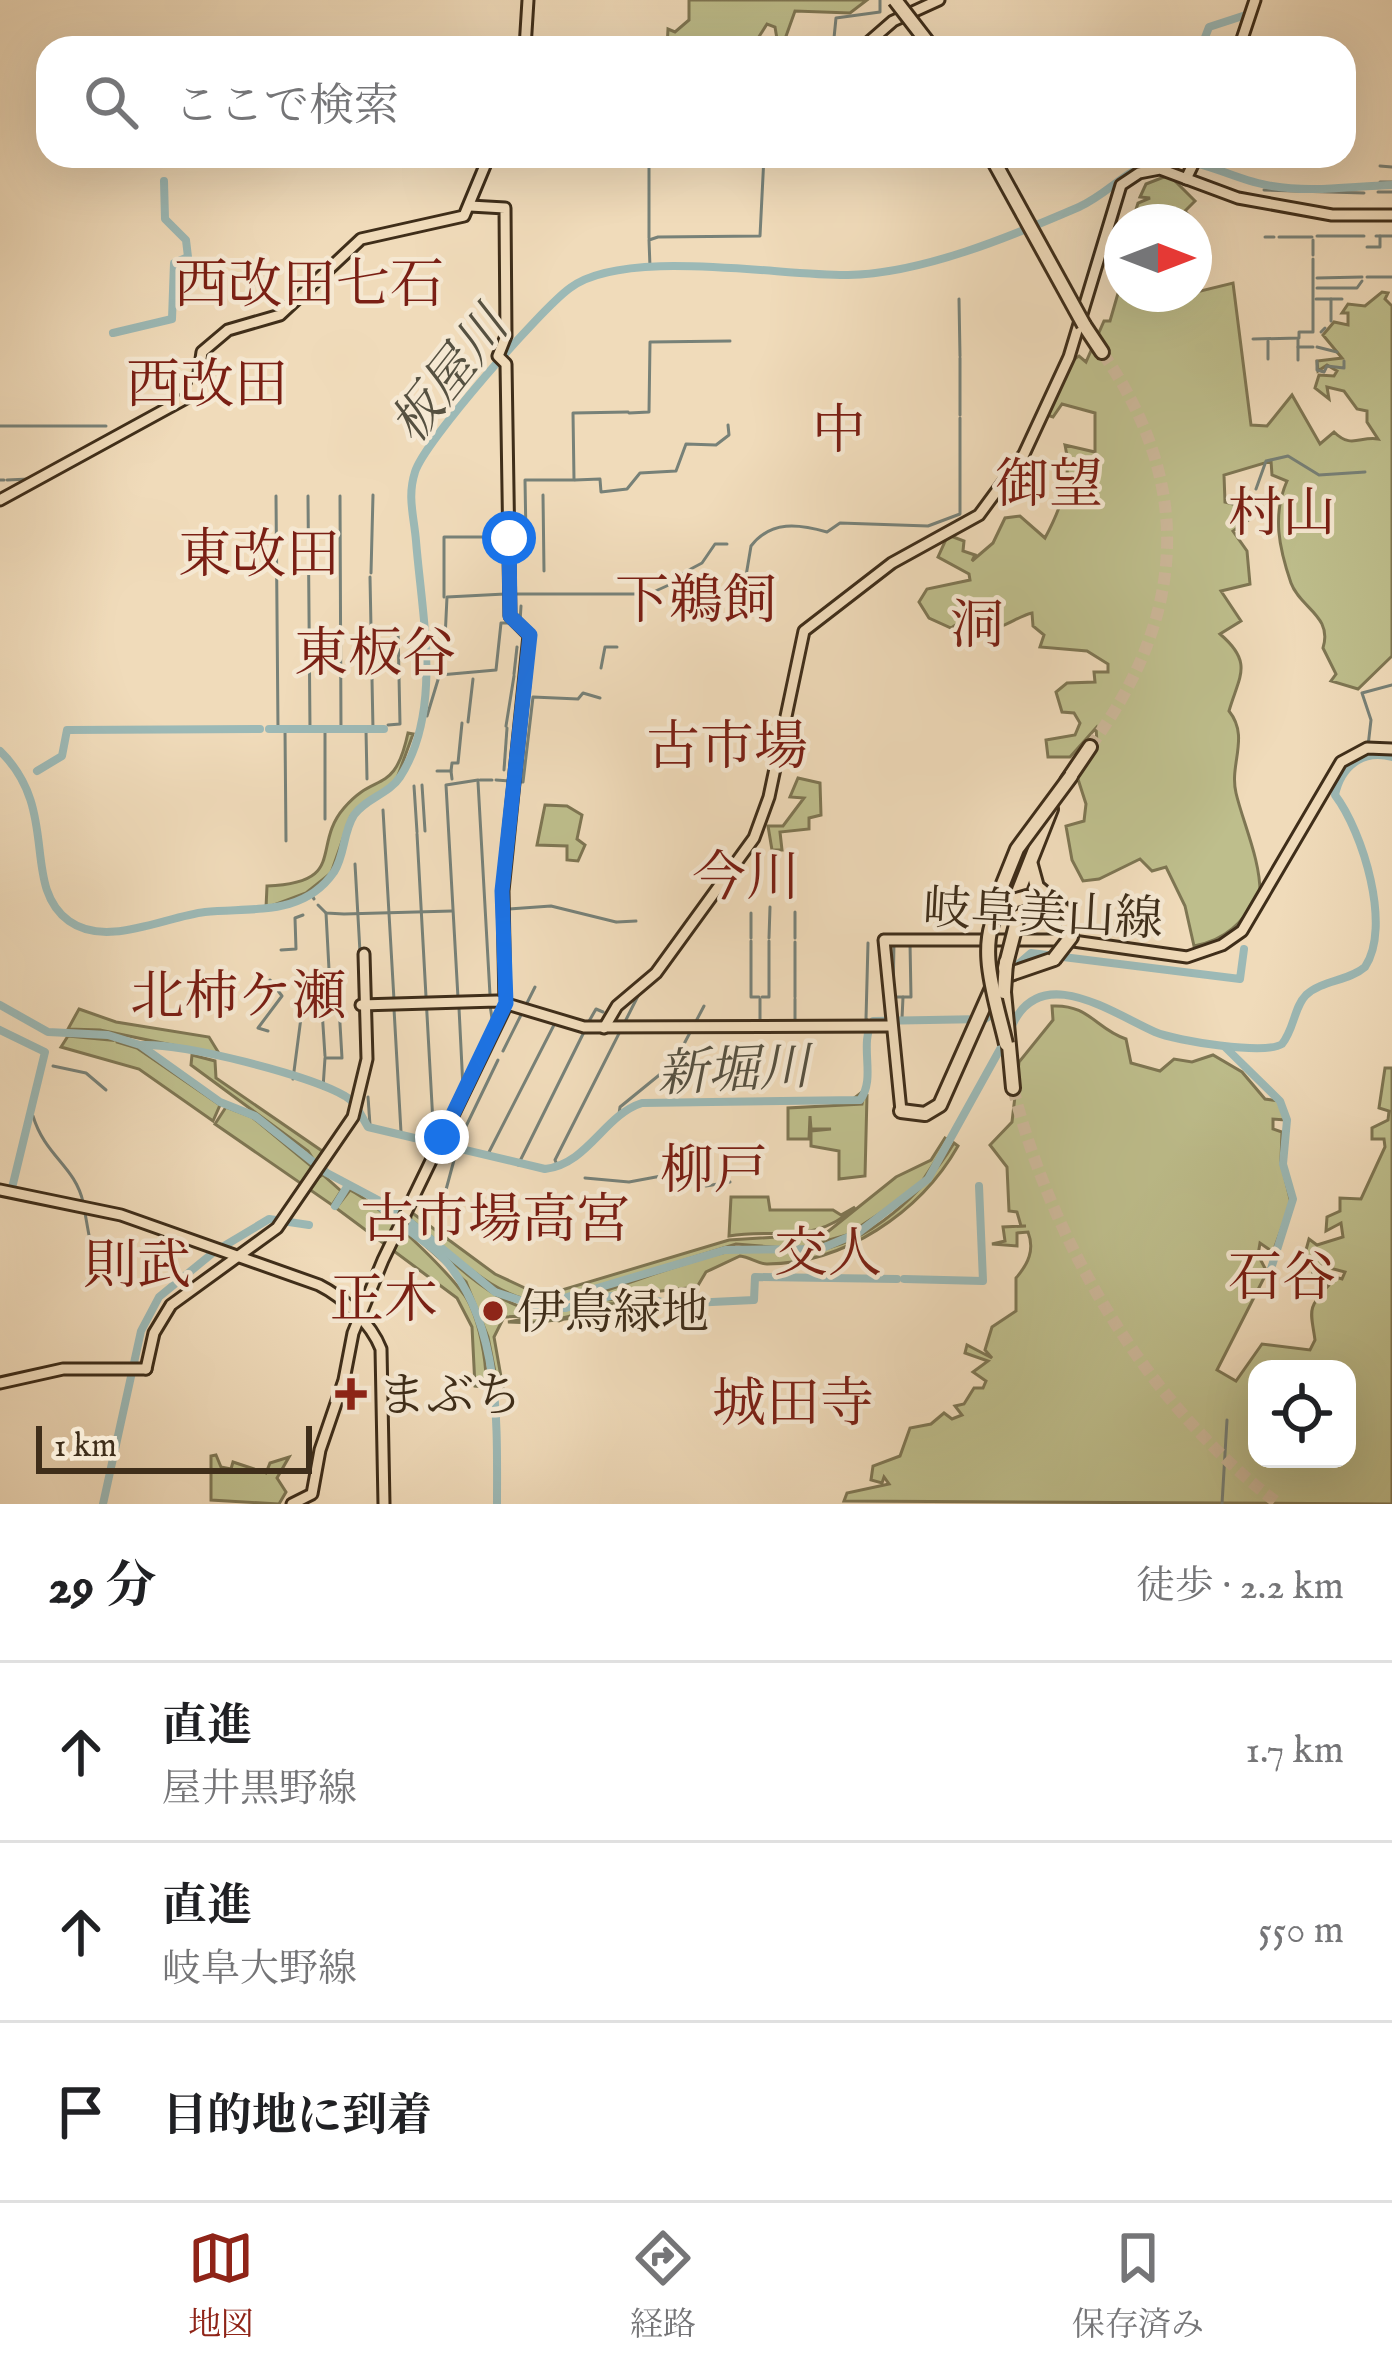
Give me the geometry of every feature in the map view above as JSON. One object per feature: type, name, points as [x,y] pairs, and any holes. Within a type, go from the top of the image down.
[{"type":"highway","points":[[895,0],[923,36]]},
{"type":"highway","points":[[998,168],[1102,352]]},
{"type":"highway","points":[[978,1016],[990,917],[1017,849],[1087,752]]},
{"type":"highway","points":[[902,1111],[925,1114],[940,1105],[990,980],[1050,959],[1070,942],[1070,919],[1037,887],[1030,867],[1067,782]]},
{"type":"highway","points":[[1010,970],[1025,870],[1067,782]]},
{"type":"highway","points":[[1013,1088],[990,973],[994,914],[1007,900],[1027,896],[1052,903],[1070,919]]},
{"type":"highway","points":[[1006,1044],[1012,928],[1032,905],[1053,907],[1067,922],[1066,942],[1050,959]]},
{"type":"main road","points":[[526,36],[528,0]]},
{"type":"main road","points":[[876,36],[893,21],[939,0]]},
{"type":"main road","points":[[1243,36],[1255,0]]},
{"type":"main road","points":[[0,500],[190,396],[197,386],[202,352],[229,330],[280,315],[350,244],[374,235],[453,222],[467,214],[484,168]]},
{"type":"main road","points":[[1186,178],[1191,168]]},
{"type":"main road","points":[[605,1026],[620,1004],[656,973],[754,838],[770,797],[804,631],[892,563],[985,508],[1046,416],[1120,188],[1144,171],[1160,169],[1225,195],[1314,212],[1392,214]]},
{"type":"main road","points":[[292,1504],[312,1493],[319,1451],[359,1320],[506,1001],[502,891],[530,635],[512,621],[509,594],[502,360],[506,208],[470,206]]},
{"type":"main road","name":"岐阜美山線","points":[[889,1022],[884,940],[1066,940],[1187,957],[1222,945],[1242,931],[1341,762],[1367,748],[1392,749]]},
{"type":"main road","points":[[3,1382],[63,1370],[138,1369],[171,1305],[275,1226],[302,1194],[359,1099],[364,1061],[363,954]]},
{"type":"main road","points":[[364,1005],[506,1001],[568,1025],[868,1026],[889,1022],[902,1111]]},
{"type":"main road","points":[[0,1191],[111,1212],[326,1292],[359,1320],[381,1352],[383,1504]]},
{"type":"green space","points":[[689,0],[867,0],[850,13],[795,11],[786,36],[776,36],[775,27],[767,24],[759,36],[668,36],[668,29],[675,32],[689,20]]},
{"type":"green space","points":[[1169,175],[1195,201],[1138,204],[1150,198],[1140,197],[1146,184]]},
{"type":"green space","points":[[1233,283],[1251,425],[1267,426],[1292,395],[1320,444],[1334,432],[1351,441],[1378,439],[1367,422],[1367,411],[1357,409],[1344,391],[1327,387],[1329,399],[1315,388],[1319,375],[1334,376],[1337,371],[1327,365],[1318,371],[1317,361],[1342,358],[1323,335],[1334,322],[1348,325],[1348,313],[1342,313],[1348,304],[1365,306],[1382,292],[1388,293],[1385,299],[1392,306],[1392,656],[1358,689],[1331,681],[1336,674],[1323,648],[1320,620],[1291,583],[1279,532],[1287,481],[1272,475],[1271,461],[1224,475],[1225,502],[1253,509],[1254,516],[1233,531],[1247,551],[1250,584],[1221,591],[1241,621],[1220,634],[1240,662],[1240,679],[1229,711],[1239,741],[1235,782],[1260,895],[1233,928],[1194,946],[1185,906],[1166,867],[1152,871],[1140,859],[1099,879],[1083,881],[1072,860],[1066,826],[1084,821],[1086,804],[1076,773],[1097,742],[1096,728],[1070,757],[1048,757],[1046,740],[1075,735],[1080,723],[1074,713],[1062,712],[1056,692],[1067,683],[1095,682],[1094,672],[1108,672],[1108,664],[1087,651],[1040,647],[1044,635],[1033,626],[1032,613],[995,628],[968,617],[951,628],[929,618],[919,602],[927,589],[970,580],[969,574],[938,557],[948,535],[964,541],[963,551],[975,555],[972,561],[993,543],[1005,518],[1020,516],[1045,538],[1064,493],[1065,445],[1095,452],[1095,413],[1062,404],[1053,417],[1047,415],[1068,363],[1079,356],[1086,362],[1104,321],[1110,321],[1113,312],[1212,312],[1212,288]]},
{"type":"green space","points":[[408,733],[413,734],[396,781],[351,816],[331,873],[306,893],[266,908],[267,886],[309,878],[318,870],[344,808],[390,775]]},
{"type":"green space","points":[[798,778],[820,783],[821,815],[809,818],[809,829],[780,832],[782,850],[772,850],[768,826],[783,826],[804,798],[790,797]]},
{"type":"green space","points":[[545,805],[567,806],[582,815],[577,839],[585,845],[578,861],[567,860],[567,846],[537,845]]},
{"type":"green space","points":[[1052,1006],[1065,1006],[1126,1039],[1131,1063],[1160,1071],[1174,1059],[1192,1062],[1213,1055],[1242,1072],[1265,1099],[1279,1101],[1286,1120],[1273,1119],[1273,1129],[1282,1132],[1281,1161],[1291,1203],[1273,1252],[1260,1243],[1258,1255],[1267,1272],[1217,1370],[1236,1381],[1248,1364],[1248,1468],[1356,1468],[1356,1360],[1251,1360],[1262,1344],[1310,1350],[1315,1340],[1312,1311],[1329,1285],[1312,1277],[1313,1271],[1342,1279],[1345,1272],[1303,1261],[1309,1239],[1317,1245],[1343,1237],[1341,1223],[1326,1231],[1327,1217],[1340,1211],[1340,1198],[1361,1199],[1385,1147],[1384,1139],[1372,1139],[1372,1128],[1388,1120],[1389,1111],[1379,1108],[1385,1068],[1392,1068],[1392,1504],[844,1501],[847,1493],[889,1484],[884,1477],[882,1483],[871,1480],[873,1466],[900,1456],[910,1428],[931,1424],[944,1413],[952,1419],[962,1415],[955,1406],[964,1404],[974,1388],[983,1388],[986,1381],[973,1372],[988,1361],[965,1353],[967,1345],[992,1358],[985,1350],[992,1327],[1016,1311],[1016,1278],[1031,1245],[1028,1232],[1017,1233],[1017,1246],[992,1244],[1005,1241],[1003,1227],[1026,1226],[1021,1226],[1017,1212],[1009,1211],[1007,1167],[990,1145],[1012,1122],[1019,1062],[1053,1020]]},
{"type":"green space","points":[[79,1009],[116,1022],[209,1037],[220,1055],[100,1030],[68,1029]]},
{"type":"green space","points":[[114,1034],[117,1042],[137,1048],[220,1105],[213,1121],[139,1069],[61,1047],[68,1036],[111,1040],[107,1036]]},
{"type":"green space","points":[[192,1055],[215,1061],[216,1078],[325,1153],[317,1165],[308,1151],[191,1065]]},
{"type":"green space","points":[[862,1092],[867,1095],[865,1176],[839,1179],[839,1151],[811,1146],[811,1131],[831,1129],[811,1129],[810,1116],[809,1139],[788,1139],[788,1108],[862,1104],[863,1099],[853,1099]]},
{"type":"green space","points":[[226,1107],[252,1117],[316,1170],[317,1178],[323,1175],[341,1191],[332,1205],[215,1124]]},
{"type":"green space","points":[[945,1138],[949,1140],[917,1189],[847,1235],[797,1249],[736,1244],[550,1302],[531,1301],[493,1285],[411,1220],[411,1212],[495,1274],[542,1296],[729,1240],[825,1234],[896,1177],[931,1160]]},
{"type":"green space","points":[[954,1143],[958,1146],[923,1193],[901,1213],[824,1255],[764,1264],[740,1256],[706,1272],[697,1287],[587,1299],[649,1301],[627,1305],[643,1312],[564,1319],[592,1309],[549,1318],[556,1320],[508,1322],[532,1317],[504,1317],[494,1337],[503,1388],[498,1387],[488,1337],[466,1282],[409,1231],[413,1227],[493,1293],[539,1312],[562,1311],[585,1300],[579,1299],[726,1252],[810,1251],[853,1239],[893,1213],[928,1179]]},
{"type":"green space","points":[[350,1190],[412,1238],[465,1296],[481,1340],[486,1387],[475,1386],[472,1327],[457,1298],[336,1208]]},
{"type":"green space","points":[[731,1197],[768,1197],[770,1210],[833,1210],[841,1215],[855,1207],[840,1219],[811,1231],[729,1236]]},
{"type":"green space","points":[[216,1455],[221,1467],[231,1469],[233,1462],[266,1473],[270,1463],[289,1457],[277,1478],[286,1492],[279,1504],[211,1500],[211,1456]]},
{"type":"waterway","points":[[834,36],[836,18],[880,12],[880,0]]},
{"type":"waterway","points":[[1206,36],[1209,27],[1252,13]]},
{"type":"waterway","points":[[1380,166],[1392,167]]},
{"type":"waterway","points":[[649,168],[649,238]]},
{"type":"waterway","points":[[650,267],[649,240],[658,237],[760,236],[763,168]]},
{"type":"waterway","name":"板屋川","points":[[0,751],[30,797],[46,888],[54,906],[84,929],[117,931],[205,912],[275,907],[307,897],[334,872],[354,815],[400,777],[421,723],[426,662],[412,506],[415,472],[485,377],[570,288],[595,276],[664,266],[848,275],[905,268],[966,252],[1053,218],[1089,202],[1140,168]]},
{"type":"waterway","name":"板屋川","points":[[1213,168],[1287,188],[1392,185]]},
{"type":"waterway","points":[[113,333],[172,319],[174,263],[188,257],[186,240],[165,219],[164,181]]},
{"type":"waterway","name":"板屋川","points":[[1380,182],[1392,182]]},
{"type":"waterway","name":"板屋川","points":[[1264,190],[1364,193]]},
{"type":"waterway","points":[[1378,192],[1392,192]]},
{"type":"waterway","points":[[1317,236],[1364,236]]},
{"type":"waterway","points":[[1376,236],[1392,236]]},
{"type":"waterway","points":[[1367,247],[1380,247],[1380,236]]},
{"type":"waterway","points":[[1265,237],[1274,237]]},
{"type":"waterway","points":[[1279,237],[1312,237]]},
{"type":"waterway","points":[[1313,240],[1313,255]]},
{"type":"waterway","points":[[1253,339],[1299,338],[1299,332],[1313,332],[1313,259]]},
{"type":"waterway","points":[[1317,278],[1362,277]]},
{"type":"waterway","points":[[1367,277],[1392,277]]},
{"type":"waterway","points":[[1317,288],[1357,288],[1362,281]]},
{"type":"waterway","points":[[959,299],[960,356]]},
{"type":"waterway","points":[[1316,299],[1342,299]]},
{"type":"waterway","points":[[1331,299],[1331,321]]},
{"type":"waterway","points":[[1321,332],[1325,328]]},
{"type":"waterway","points":[[1298,340],[1298,360]]},
{"type":"waterway","points":[[629,413],[649,412],[650,342],[730,341]]},
{"type":"waterway","points":[[1268,341],[1268,359]]},
{"type":"waterway","points":[[1298,347],[1313,347]]},
{"type":"waterway","points":[[1317,347],[1337,352]]},
{"type":"waterway","points":[[960,358],[960,415]]},
{"type":"waterway","points":[[1317,361],[1317,370],[1324,372],[1327,366],[1344,368],[1344,361]]},
{"type":"waterway","points":[[514,537],[526,537],[525,480],[574,480],[573,413],[628,412]]},
{"type":"waterway","points":[[514,594],[649,594],[671,584],[689,592],[709,593],[746,576],[751,546],[776,528],[827,532],[840,523],[928,526],[960,514],[960,418]]},
{"type":"waterway","points":[[575,480],[600,479],[601,492],[627,489],[640,473],[676,471],[686,444],[716,445],[729,435],[728,425]]},
{"type":"waterway","points":[[0,426],[106,426]]},
{"type":"waterway","points":[[1256,489],[1266,461],[1288,456],[1319,475],[1365,472]]},
{"type":"waterway","points":[[7,480],[29,479]]},
{"type":"waterway","points":[[371,573],[373,495]]},
{"type":"waterway","points":[[543,495],[544,571]]},
{"type":"waterway","points":[[276,496],[278,729]]},
{"type":"waterway","points":[[308,496],[310,729]]},
{"type":"waterway","points":[[340,496],[341,730]]},
{"type":"waterway","points":[[444,597],[444,537],[506,537]]},
{"type":"waterway","points":[[687,571],[702,563],[715,544],[727,544]]},
{"type":"waterway","points":[[675,582],[685,572]]},
{"type":"waterway","points":[[370,577],[373,730]]},
{"type":"waterway","points":[[427,716],[444,660],[447,597],[505,594]]},
{"type":"waterway","points":[[520,622],[521,606]]},
{"type":"waterway","points":[[440,675],[496,670],[501,623],[513,623]]},
{"type":"waterway","points":[[388,725],[400,724],[398,629]]},
{"type":"waterway","points":[[514,674],[517,647]]},
{"type":"waterway","points":[[601,668],[605,647],[617,647]]},
{"type":"waterway","points":[[506,726],[514,676]]},
{"type":"waterway","points":[[468,722],[473,679]]},
{"type":"waterway","points":[[1367,755],[1371,720],[1362,693],[1392,685]]},
{"type":"waterway","points":[[496,780],[523,782],[533,697],[578,699],[583,693],[600,698]]},
{"type":"waterway","points":[[451,771],[452,763],[458,763],[462,723]]},
{"type":"waterway","points":[[504,770],[507,728]]},
{"type":"waterway","points":[[37,771],[62,756],[67,730],[260,729]]},
{"type":"waterway","points":[[269,729],[384,729]]},
{"type":"waterway","points":[[285,729],[286,841]]},
{"type":"waterway","points":[[325,730],[325,819]]},
{"type":"waterway","points":[[366,730],[367,779]]},
{"type":"waterway","points":[[1011,1028],[1023,1008],[1039,997],[1058,994],[1098,1004],[1155,1032],[1181,1039],[1240,1047],[1282,1044],[1306,995],[1359,972],[1373,950],[1376,928],[1371,880],[1355,832],[1335,795],[1342,776],[1355,762],[1372,755],[1392,757]]},
{"type":"waterway","points":[[437,771],[451,771],[452,779]]},
{"type":"waterway","points":[[458,998],[446,785],[478,780]]},
{"type":"waterway","points":[[480,780],[492,780]]},
{"type":"waterway","points":[[478,782],[490,995]]},
{"type":"waterway","points":[[422,785],[425,831]]},
{"type":"waterway","points":[[414,786],[417,832]]},
{"type":"waterway","points":[[383,810],[394,1000]]},
{"type":"waterway","points":[[417,834],[434,1141]]},
{"type":"waterway","points":[[355,864],[360,952]]},
{"type":"waterway","name":"板屋川","points":[[311,893],[314,899]]},
{"type":"waterway","points":[[318,905],[326,913],[344,914],[452,911]]},
{"type":"waterway","points":[[509,909],[551,906],[616,922]]},
{"type":"waterway","points":[[769,938],[770,907]]},
{"type":"waterway","points":[[795,912],[795,938]]},
{"type":"waterway","points":[[323,1088],[325,1058],[342,1058],[339,1007],[331,1007],[326,913]]},
{"type":"waterway","points":[[751,913],[751,938]]},
{"type":"waterway","points":[[281,950],[296,949],[295,918],[303,915]]},
{"type":"waterway","points":[[617,922],[636,921]]},
{"type":"waterway","points":[[751,941],[751,997],[759,997]]},
{"type":"waterway","points":[[762,997],[769,997],[769,941]]},
{"type":"waterway","points":[[795,942],[795,997]]},
{"type":"waterway","points":[[894,942],[893,997],[903,997],[902,1019]]},
{"type":"waterway","points":[[868,943],[866,1019],[871,1023]]},
{"type":"waterway","points":[[903,997],[911,997],[910,943]]},
{"type":"waterway","name":"新堀川","points":[[1006,975],[1031,953],[1240,979],[1244,949]]},
{"type":"waterway","points":[[268,1031],[258,1028],[282,996],[270,980]]},
{"type":"waterway","points":[[503,1051],[535,987]]},
{"type":"waterway","points":[[558,1167],[555,1160],[641,990]]},
{"type":"waterway","points":[[760,999],[760,1022]]},
{"type":"waterway","points":[[795,999],[795,1021]]},
{"type":"waterway","points":[[0,1005],[48,1032],[108,1035],[140,1045],[220,1102],[255,1116],[327,1173],[393,1208],[495,1292],[537,1306],[725,1250],[820,1249],[858,1233],[928,1179],[1004,1042]]},
{"type":"waterway","points":[[490,1005],[493,1025]]},
{"type":"waterway","points":[[619,1114],[620,1107],[674,1063],[704,1006]]},
{"type":"waterway","points":[[459,1008],[463,1088]]},
{"type":"waterway","points":[[394,1009],[401,1132]]},
{"type":"waterway","points":[[588,1023],[596,1009],[603,1012]]},
{"type":"waterway","points":[[293,1079],[302,1010]]},
{"type":"waterway","points":[[322,1010],[325,1056]]},
{"type":"waterway","name":"新堀川","points":[[141,1045],[186,1049],[276,1070],[345,1096],[368,1127],[545,1169],[573,1158],[617,1118],[642,1103],[860,1100],[867,1082],[867,1040],[873,1021],[985,1019],[996,1012]]},
{"type":"waterway","points":[[487,1156],[555,1023]]},
{"type":"waterway","points":[[0,1030],[45,1052],[12,1188]]},
{"type":"waterway","points":[[518,1165],[584,1032]]},
{"type":"waterway","points":[[1225,1047],[1280,1101],[1287,1120],[1283,1164],[1293,1199],[1270,1272]]},
{"type":"waterway","points":[[456,1147],[498,1060]]},
{"type":"waterway","points":[[53,1066],[86,1073],[106,1090]]},
{"type":"waterway","points":[[368,1097],[370,1125]]},
{"type":"waterway","points":[[33,1116],[74,1179],[83,1202]]},
{"type":"waterway","points":[[437,1223],[457,1149]]},
{"type":"waterway","points":[[585,1178],[629,1182],[699,1169]]},
{"type":"waterway","points":[[706,1186],[730,1182]]},
{"type":"waterway","points":[[335,1206],[348,1185]]},
{"type":"waterway","points":[[904,1279],[983,1281],[979,1186]]},
{"type":"waterway","points":[[377,1203],[445,1260],[480,1323],[493,1383],[497,1504]]},
{"type":"waterway","points":[[85,1213],[90,1241]]},
{"type":"waterway","points":[[224,1246],[269,1219],[309,1225]]},
{"type":"waterway","points":[[103,1504],[141,1331],[159,1297],[214,1252]]},
{"type":"waterway","points":[[547,1307],[566,1308],[611,1296],[670,1304],[754,1300],[755,1277],[897,1279]]},
{"type":"waterway","points":[[1222,1504],[1227,1420]]},
{"type":"tunnel","points":[[1090,747],[1122,699],[1145,650],[1160,601],[1167,552],[1165,502],[1153,453],[1132,402],[1102,352]]},
{"type":"tunnel","points":[[1013,1088],[1053,1205],[1112,1318],[1188,1420],[1279,1504]]},
{"type":"place","name":"伊鳥緑地","points":[[493,1311]]},
{"type":"place","name":"まぶち","points":[[351,1394]]},
{"type":"district","name":"西改田七石","points":[[309,283]]},
{"type":"district","name":"西改田","points":[[207,383]]},
{"type":"district","name":"中","points":[[839,429]]},
{"type":"district","name":"御望","points":[[1049,483]]},
{"type":"district","name":"村山","points":[[1282,512]]},
{"type":"district","name":"東改田","points":[[259,553]]},
{"type":"district","name":"下鵜飼","points":[[696,599]]},
{"type":"district","name":"洞","points":[[977,624]]},
{"type":"district","name":"東板谷","points":[[375,652]]},
{"type":"district","name":"古市場","points":[[727,745]]},
{"type":"district","name":"今川","points":[[746,876]]},
{"type":"district","name":"北柿ケ瀬","points":[[238,995]]},
{"type":"district","name":"柳戸","points":[[714,1169]]},
{"type":"district","name":"古市場高宮","points":[[495,1218]]},
{"type":"district","name":"交人","points":[[828,1252]]},
{"type":"district","name":"則武","points":[[137,1264]]},
{"type":"district","name":"石谷","points":[[1282,1276]]},
{"type":"district","name":"正木","points":[[384,1298]]},
{"type":"district","name":"城田寺","points":[[793,1402]]},
{"type":"route","points":[[442,1137],[506,1003],[502,891],[530,635],[510,616],[509,538]]}]
